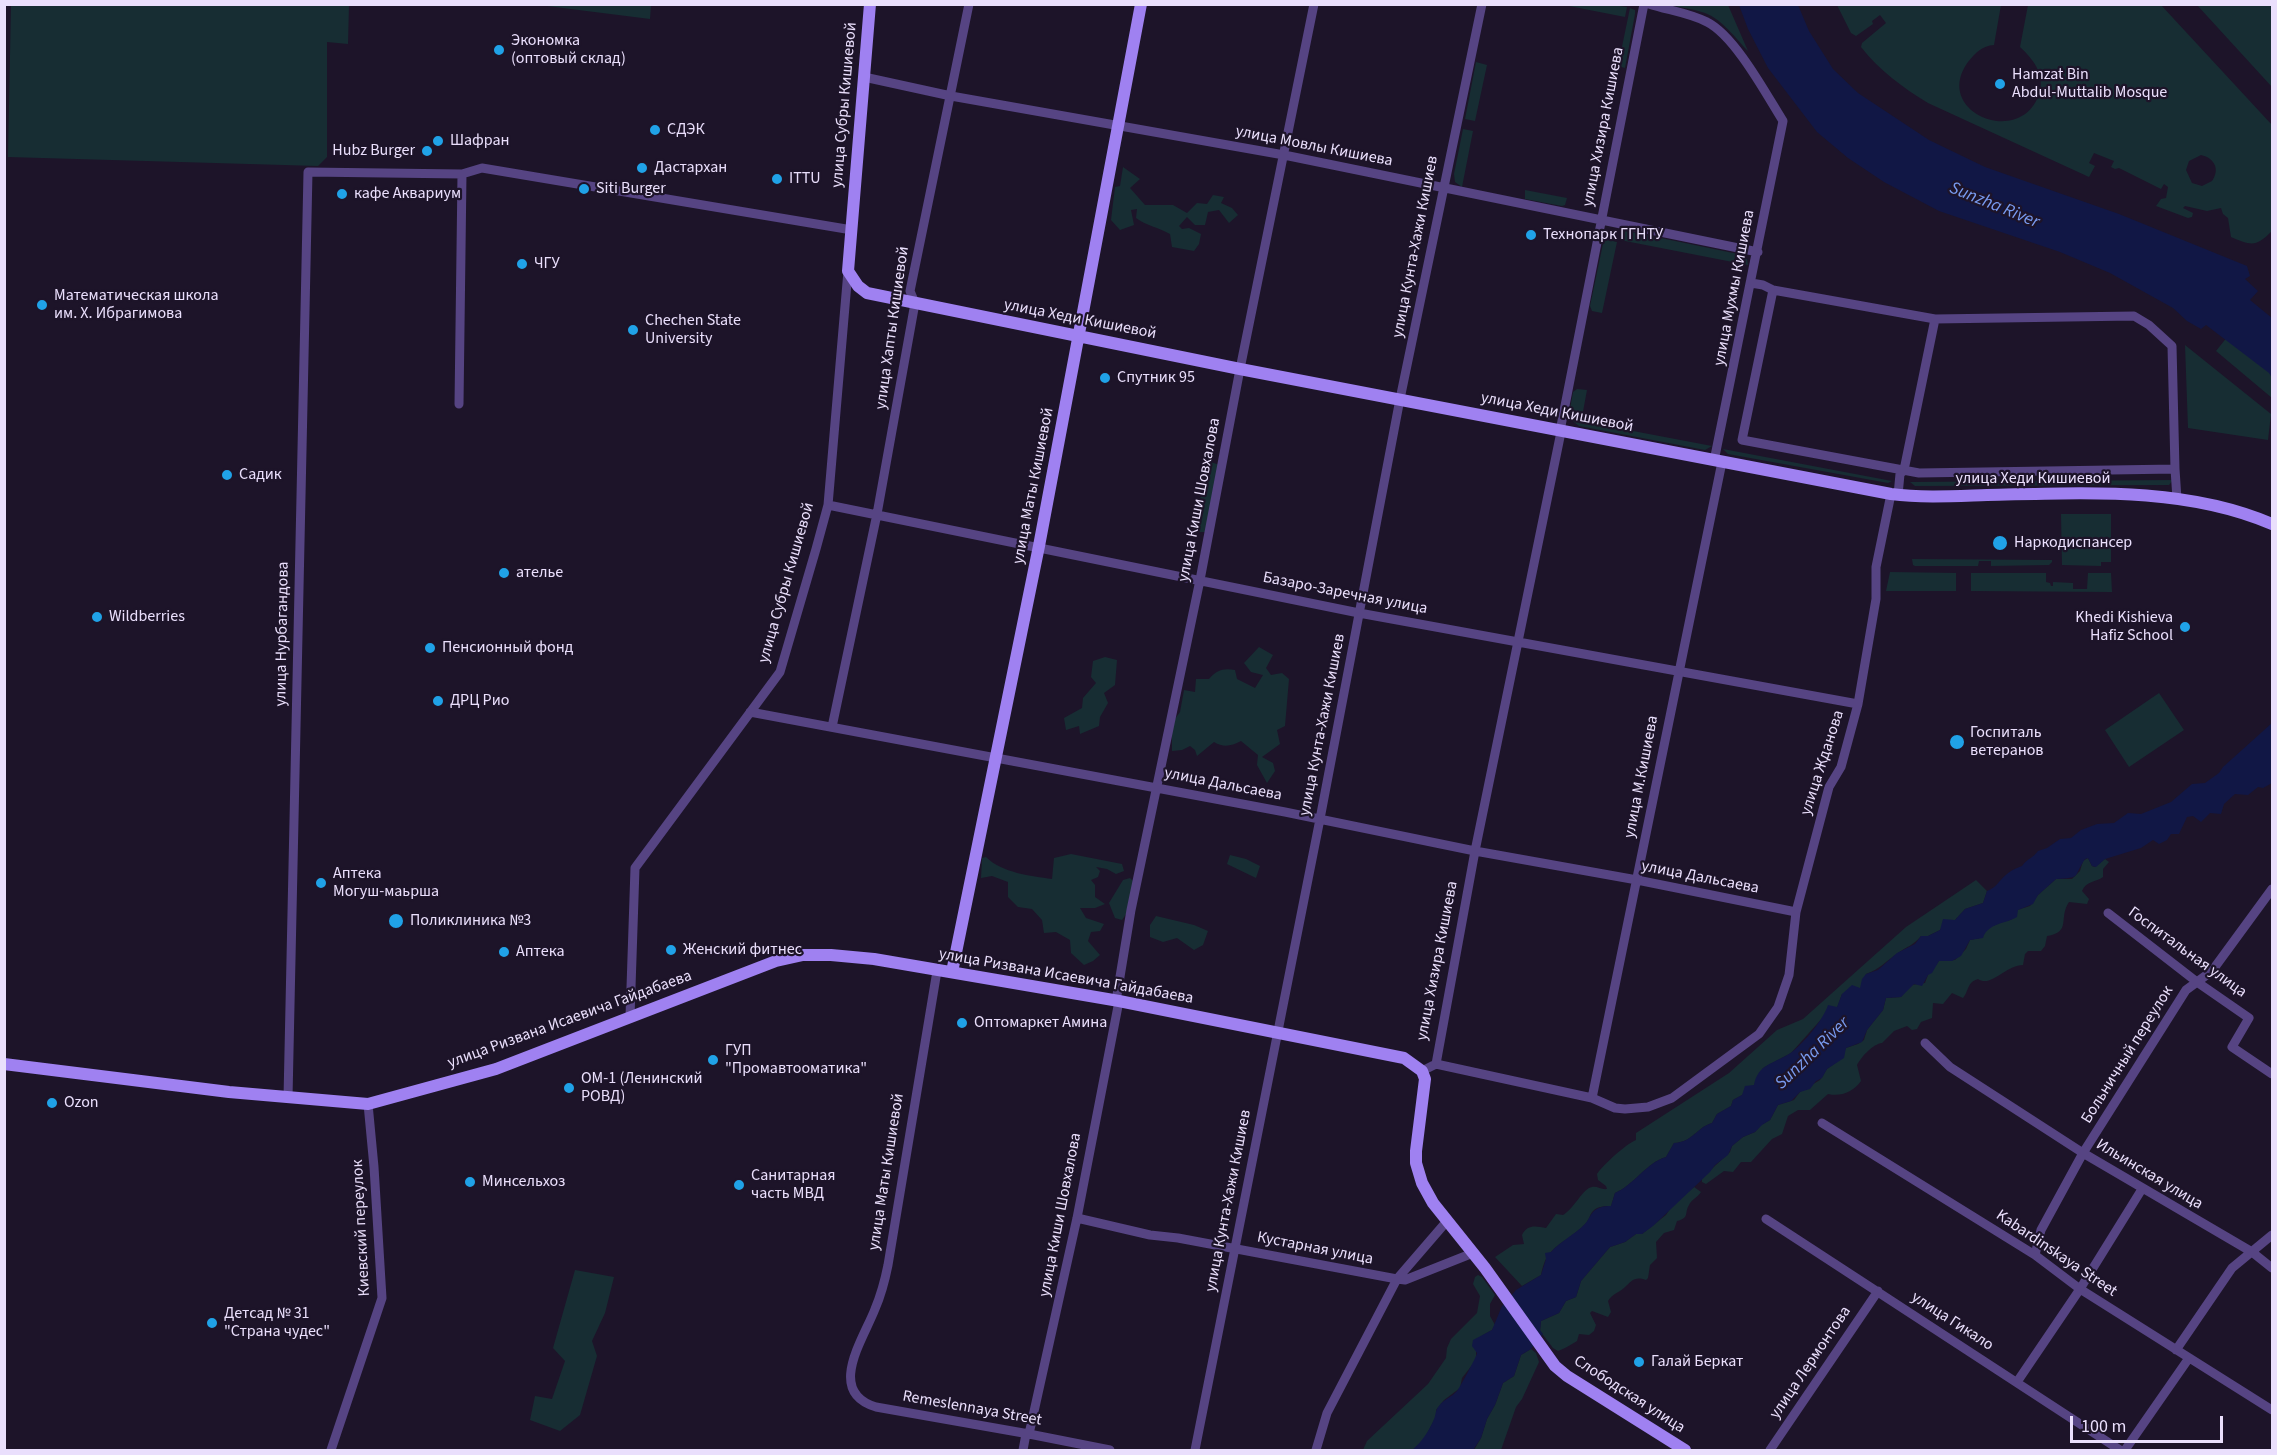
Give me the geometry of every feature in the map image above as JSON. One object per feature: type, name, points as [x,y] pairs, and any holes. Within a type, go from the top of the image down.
[{"type":"street","name":"улица Субры Кишиевой","points":[[630,1017],[635,868],[780,672],[828,505],[870,4]]},
{"type":"street","name":"улица Хапты Кишиевой","points":[[832,727],[877,514],[915,303],[910,291],[969,4]]},
{"type":"street","name":"улица Маты Кишиевой","points":[[952,972],[1039,546],[1141,4]]},
{"type":"street","name":"улица Киши Шовхалова","points":[[1023,1450],[1077,1218],[1117,1001],[1131,910],[1200,580],[1314,4]]},
{"type":"street","name":"улица Кунта-Хажи Кишиев","points":[[1195,1450],[1320,819],[1400,399],[1482,4]]},
{"type":"street","name":"улица Мухмы Кишиева","points":[[1647,4],[1709,22],[1726,36],[1761,84],[1783,121],[1718,461]]},
{"type":"street","name":"улица Хизира Кишиева","points":[[1422,1071],[1436,1064],[1475,851],[1647,4]]},
{"type":"street","name":"улица Мовлы Кишиева","points":[[864,77],[951,96],[1284,155],[1758,252]]},
{"type":"street","points":[[459,404],[462,174],[482,168],[852,230]]},
{"type":"street","name":"улица Нурбагандова","points":[[288,1097],[308,172],[462,174]]},
{"type":"street","name":"улица Хеди Кишиевой","points":[[848,271],[858,286],[867,293],[1077,337],[1561,432],[1894,494],[2123,495],[2177,499],[2214,505],[2272,524]]},
{"type":"street","points":[[1751,283],[1773,290],[1935,319],[2134,316],[2149,325],[2172,346],[2177,499]]},
{"type":"street","points":[[1773,290],[1742,440],[1919,473],[2175,469]]},
{"type":"street","name":"улица Жданова","points":[[1592,1098],[1625,1110],[1648,1107],[1672,1098],[1759,1034],[1778,1007],[1789,975],[1796,912],[1829,787],[1841,767],[1857,705],[1875,599],[1876,567],[1894,494],[1900,474],[1904,470],[1935,319]]},
{"type":"street","name":"улица М.Кишиева","points":[[1592,1098],[1679,673],[1718,461]]},
{"type":"street","name":"Базаро-Заречная улица","points":[[828,505],[1039,546],[1359,613],[1857,705]]},
{"type":"street","name":"улица Дальсаева","points":[[750,712],[1320,819],[1796,912]]},
{"type":"street","name":"Больничный переулок","points":[[2035,1256],[2041,1230],[2083,1153],[2186,990],[2212,971],[2272,889]]},
{"type":"street","name":"Госпитальная улица","points":[[2108,913],[2197,982],[2249,1018],[2232,1047],[2272,1074]]},
{"type":"street","name":"улица Ризвана Исаевича Гайдабаева","points":[[4,1064],[368,1104],[496,1069],[776,961],[803,955],[859,957],[1117,1001],[1404,1058],[1422,1071]]},
{"type":"street","name":"улица Маты Кишиевой","points":[[850,1372],[879,1300],[888,1264],[937,971]]},
{"type":"street","name":"Ильинская улица","points":[[1925,1043],[1950,1067],[2083,1153],[2252,1252],[2272,1268]]},
{"type":"street","points":[[1436,1064],[1592,1098]]},
{"type":"street","points":[[1316,1450],[1327,1413],[1397,1280],[1447,1221],[1427,1194],[1416,1162],[1417,1140],[1426,1090],[1422,1071]]},
{"type":"street","name":"Киевский переулок","points":[[331,1450],[382,1298],[368,1104]]},
{"type":"street","name":"Kabardinskaya Street","points":[[1822,1123],[2035,1256],[2080,1289],[2272,1410]]},
{"type":"street","points":[[2017,1382],[2080,1289],[2142,1189]]},
{"type":"street","name":"Кустарная улица","points":[[1077,1218],[1150,1235],[1397,1280],[1405,1280],[1473,1253]]},
{"type":"street","name":"улица Гикало","points":[[1766,1219],[2120,1450]]},
{"type":"street","name":"Слободская улица","points":[[1447,1221],[1485,1268],[1556,1366],[1567,1376],[1685,1450]]},
{"type":"street","points":[[2176,1350],[2232,1268],[2272,1235]]},
{"type":"street","name":"улица Лермонтова","points":[[1770,1450],[1878,1292]]},
{"type":"street","points":[[2125,1450],[2189,1358]]},
{"type":"street","name":"Remeslennaya Street","points":[[850,1372],[853,1392],[867,1405],[1110,1450]]},
{"type":"green space","points":[[1570,4],[1627,7],[1625,17],[1569,6]]},
{"type":"green space","points":[[11,5],[349,5],[348,44],[327,42],[327,157],[318,166],[8,157]]},
{"type":"green space","points":[[539,5],[651,5],[650,19]]},
{"type":"green space","points":[[1667,5],[1728,5],[1748,51],[1711,16],[1696,10]]},
{"type":"green space","points":[[1837,5],[2001,5],[1994,45],[1983,48],[1974,55],[1968,62],[1960,80],[1961,96],[1970,109],[1984,118],[2000,121],[2017,119],[2031,109],[2040,91],[2039,72],[2020,47],[2028,5],[2161,5],[2272,125],[2272,231],[2258,242],[2249,243],[2238,240],[2231,237],[2228,218],[2223,214],[2221,208],[2207,211],[2185,206],[2183,208],[2193,213],[2192,217],[2188,218],[2156,206],[2161,199],[2166,198],[2168,187],[2164,184],[2161,189],[2119,168],[2115,169],[2111,167],[2114,161],[2094,153],[2089,163],[2095,166],[2089,177],[1928,103],[1892,78],[1861,47],[1862,43],[1886,23],[1880,15],[1872,21],[1873,24],[1856,36],[1851,33]],"holes":[[[2201,155],[2215,165],[2216,173],[2212,181],[2202,186],[2192,183],[2186,170],[2189,161]]]},
{"type":"green space","points":[[2197,5],[2272,5],[2272,87]]},
{"type":"green space","points":[[1630,8],[1635,10],[1635,14],[1625,68],[1618,66]]},
{"type":"green space","points":[[1476,62],[1487,65],[1475,121],[1465,119]]},
{"type":"green space","points":[[1463,129],[1473,131],[1462,187],[1455,182],[1454,174]]},
{"type":"green space","points":[[1123,167],[1140,179],[1130,188],[1145,205],[1173,205],[1187,213],[1197,203],[1207,204],[1213,195],[1224,197],[1221,203],[1232,208],[1238,215],[1229,223],[1219,210],[1208,212],[1205,225],[1195,225],[1187,217],[1179,226],[1201,234],[1199,244],[1194,251],[1172,247],[1170,234],[1136,218],[1137,209],[1131,210],[1134,225],[1120,230],[1111,220],[1115,187],[1120,186]]},
{"type":"green space","points":[[1525,190],[1567,198],[1565,205],[1562,206],[1525,199]]},
{"type":"green space","points":[[1622,230],[1738,254],[1747,259],[1748,265],[1620,240]]},
{"type":"green space","points":[[1604,239],[1617,242],[1602,313],[1592,311],[1590,306]]},
{"type":"green space","points":[[2252,306],[2272,321],[2272,398],[2216,351]]},
{"type":"green space","points":[[2185,345],[2271,414],[2268,440],[2188,428]]},
{"type":"green space","points":[[1577,389],[1587,390],[1582,417],[1569,415],[1573,392]]},
{"type":"green space","points":[[1570,419],[1712,446],[1705,450],[1579,426]]},
{"type":"green space","points":[[1723,449],[1892,481],[1888,483],[1728,454]]},
{"type":"green space","points":[[1207,461],[1220,465],[1206,532],[1199,532],[1190,526],[1191,512],[1202,495],[1200,475]]},
{"type":"green space","points":[[2173,480],[2169,485],[1915,486],[1910,482]]},
{"type":"green space","points":[[2061,514],[2111,514],[2111,562],[2101,562],[2101,566],[2062,565]]},
{"type":"green space","points":[[1912,559],[2052,560],[2052,562],[2049,565],[1991,566],[1991,561],[1979,561],[1978,566],[1915,566]]},
{"type":"green space","points":[[1890,572],[1956,573],[1956,591],[1886,591]]},
{"type":"green space","points":[[1971,573],[2046,573],[2046,582],[2051,586],[2053,582],[2073,583],[2073,589],[2087,589],[2088,573],[2111,573],[2112,592],[1971,591]]},
{"type":"green space","points":[[1259,647],[1273,655],[1266,668],[1271,675],[1282,673],[1289,679],[1285,726],[1277,730],[1280,744],[1262,757],[1273,763],[1275,771],[1267,783],[1257,765],[1258,755],[1241,741],[1228,746],[1214,742],[1197,756],[1195,750],[1190,746],[1172,751],[1172,723],[1180,712],[1184,690],[1195,692],[1196,679],[1209,679],[1220,670],[1227,669],[1235,670],[1237,679],[1255,688],[1263,675],[1251,672],[1244,663]]},
{"type":"green space","points":[[1105,657],[1117,660],[1115,685],[1104,693],[1108,703],[1100,717],[1099,726],[1080,734],[1079,726],[1066,730],[1064,718],[1082,708],[1083,698],[1096,683],[1091,677],[1093,661]]},
{"type":"green space","points":[[2159,693],[2184,730],[2129,767],[2105,730]]},
{"type":"green space","points":[[1071,854],[1122,864],[1124,871],[1116,874],[1096,867],[1100,871],[1098,877],[1091,880],[1095,885],[1095,897],[1105,904],[1095,908],[1080,908],[1086,918],[1104,924],[1100,931],[1091,932],[1088,941],[1100,955],[1084,965],[1071,953],[1070,940],[1056,932],[1044,933],[1042,920],[1032,909],[1018,907],[1008,897],[1008,882],[992,876],[981,878],[982,858],[986,857],[1008,870],[1052,879],[1054,858]]},
{"type":"green space","points":[[1230,855],[1260,866],[1256,878],[1227,864]]},
{"type":"green space","points":[[2088,858],[2095,867],[2105,859],[2109,862],[2103,869],[2103,877],[2089,883],[2082,891],[2089,899],[2087,904],[2069,902],[2062,928],[2055,934],[2047,936],[2045,946],[2041,951],[2028,951],[2025,954],[2023,965],[2011,968],[1993,979],[1974,980],[1963,998],[1952,993],[1943,1004],[1933,1003],[1932,1018],[1921,1022],[1917,1029],[1912,1030],[1907,1026],[1894,1031],[1882,1043],[1865,1054],[1857,1065],[1861,1081],[1854,1088],[1842,1094],[1828,1094],[1810,1110],[1798,1110],[1788,1116],[1782,1134],[1772,1139],[1751,1162],[1741,1162],[1733,1172],[1724,1171],[1706,1184],[1702,1182],[1702,1178],[1730,1152],[1732,1146],[1770,1120],[1778,1105],[1794,1100],[1800,1092],[1820,1080],[1827,1069],[1838,1061],[1846,1048],[1864,1040],[1867,1030],[1883,1010],[1886,998],[1901,997],[1911,985],[1925,983],[1939,961],[1955,960],[1966,949],[1970,940],[1980,938],[1989,927],[2011,920],[2017,910],[2030,906],[2038,895],[2056,879],[2072,879],[2080,871],[2083,861]]},
{"type":"green space","points":[[1130,878],[1133,881],[1129,910],[1122,920],[1115,918],[1109,903],[1123,880]]},
{"type":"green space","points":[[1976,880],[1987,891],[1983,903],[1965,909],[1955,920],[1940,930],[1928,936],[1921,936],[1913,944],[1866,974],[1861,989],[1842,994],[1837,1008],[1825,1015],[1791,1053],[1763,1068],[1754,1085],[1733,1100],[1731,1106],[1717,1114],[1712,1123],[1690,1138],[1674,1143],[1666,1157],[1652,1164],[1615,1193],[1611,1206],[1599,1207],[1593,1211],[1581,1228],[1551,1252],[1545,1261],[1541,1275],[1522,1286],[1495,1257],[1513,1245],[1524,1244],[1522,1235],[1529,1227],[1546,1228],[1556,1214],[1563,1215],[1567,1212],[1589,1188],[1607,1189],[1598,1180],[1597,1174],[1615,1155],[1636,1140],[1636,1133],[1729,1073],[1777,1030],[1803,1019],[1906,927]]},
{"type":"green space","points":[[1156,916],[1194,925],[1208,931],[1203,945],[1194,950],[1177,938],[1163,942],[1150,937],[1150,925]]},
{"type":"green space","points":[[1694,1187],[1701,1192],[1690,1203],[1685,1217],[1677,1221],[1674,1230],[1664,1233],[1656,1242],[1657,1258],[1650,1265],[1648,1278],[1634,1280],[1611,1297],[1608,1301],[1611,1312],[1608,1317],[1592,1311],[1590,1313],[1596,1325],[1594,1331],[1589,1335],[1579,1334],[1577,1341],[1558,1351],[1553,1348],[1540,1331],[1541,1321],[1559,1313],[1566,1301],[1576,1297],[1581,1281],[1610,1247],[1625,1242],[1636,1234],[1642,1234],[1666,1215],[1672,1206]]},
{"type":"green space","points":[[575,1270],[614,1277],[605,1313],[592,1341],[597,1356],[580,1415],[560,1431],[530,1420],[535,1396],[552,1399],[565,1361],[553,1348]]},
{"type":"green space","points":[[1478,1275],[1495,1295],[1490,1304],[1490,1316],[1495,1325],[1492,1330],[1483,1335],[1476,1350],[1476,1360],[1462,1378],[1460,1388],[1444,1400],[1436,1410],[1436,1417],[1423,1441],[1413,1450],[1363,1450],[1367,1441],[1428,1384],[1446,1358],[1451,1339],[1477,1313],[1480,1296],[1473,1284]]},
{"type":"green space","points":[[1531,1349],[1536,1353],[1539,1362],[1516,1407],[1501,1450],[1474,1450],[1503,1383],[1514,1376],[1521,1355]]},
{"type":"water","name":"Sunzha River","points":[[1739,5],[1798,5],[1809,31],[1833,69],[1858,93],[1929,140],[1985,167],[2119,214],[2247,266],[2250,276],[2245,279],[2258,291],[2250,300],[2272,318],[2272,378],[2269,373],[2206,325],[2201,329],[2187,321],[2173,308],[2110,273],[2060,252],[1939,211],[1884,182],[1848,158],[1817,132],[1768,68],[1748,29]]},
{"type":"water","name":"Sunzha River","points":[[2272,723],[2272,783],[2263,788],[2258,787],[2248,795],[2235,794],[2224,804],[2221,814],[2210,813],[2201,822],[2193,816],[2187,817],[2179,834],[2171,834],[2167,840],[2159,844],[2153,840],[2141,848],[2105,859],[2096,867],[2092,866],[2088,858],[2085,859],[2075,876],[2056,879],[2038,895],[2033,904],[2018,910],[2017,917],[1989,929],[1983,938],[1970,940],[1961,956],[1952,961],[1939,961],[1922,986],[1914,984],[1901,997],[1886,998],[1883,1010],[1867,1030],[1862,1042],[1846,1048],[1844,1058],[1827,1069],[1822,1078],[1816,1081],[1810,1089],[1800,1092],[1791,1101],[1778,1105],[1770,1120],[1732,1146],[1728,1155],[1653,1226],[1642,1234],[1636,1234],[1625,1242],[1610,1247],[1581,1281],[1576,1297],[1566,1301],[1559,1313],[1541,1321],[1540,1330],[1543,1334],[1531,1349],[1521,1355],[1514,1376],[1503,1383],[1481,1438],[1473,1450],[1412,1450],[1427,1432],[1438,1408],[1457,1391],[1464,1379],[1477,1353],[1472,1346],[1473,1340],[1492,1330],[1502,1306],[1516,1290],[1541,1275],[1546,1259],[1545,1253],[1551,1252],[1581,1228],[1595,1210],[1611,1206],[1615,1193],[1652,1164],[1666,1157],[1674,1143],[1690,1138],[1712,1123],[1717,1114],[1731,1106],[1733,1100],[1742,1095],[1745,1086],[1754,1085],[1759,1073],[1767,1065],[1789,1054],[1800,1045],[1817,1025],[1828,1005],[1837,1007],[1842,994],[1852,985],[1860,988],[1866,974],[1878,970],[1897,953],[1915,944],[1921,936],[1928,936],[1940,930],[1943,919],[1955,920],[1965,909],[1983,903],[1987,891],[2009,872],[2022,866],[2038,851],[2060,839],[2071,838],[2081,830],[2097,824],[2114,823],[2128,813],[2141,814],[2171,802],[2192,784],[2205,783],[2219,773]]},
{"type":"place","name":"Экономка (оптовый склад)","points":[[499,50]]},
{"type":"place","name":"Hamzat Bin Abdul-Muttalib Mosque","points":[[2000,84]]},
{"type":"place","name":"СДЭК","points":[[655,130]]},
{"type":"place","name":"Шафран","points":[[438,141]]},
{"type":"place","name":"Hubz Burger","points":[[427,151]]},
{"type":"place","name":"Дастархан","points":[[642,168]]},
{"type":"place","name":"ITTU","points":[[777,179]]},
{"type":"place","name":"Siti Burger","points":[[584,189]]},
{"type":"place","name":"кафе Аквариум","points":[[342,194]]},
{"type":"place","name":"Технопарк ГГНТУ","points":[[1531,235]]},
{"type":"place","name":"ЧГУ","points":[[522,264]]},
{"type":"place","name":"Математическая школа им. Х. Ибрагимова","points":[[42,305]]},
{"type":"place","name":"Chechen State University","points":[[633,330]]},
{"type":"place","name":"Спутник 95","points":[[1105,378]]},
{"type":"place","name":"Садик","points":[[227,475]]},
{"type":"place","name":"Наркодиспансер","points":[[2000,543]]},
{"type":"place","name":"ателье","points":[[504,573]]},
{"type":"place","name":"Wildberries","points":[[97,617]]},
{"type":"place","name":"Khedi Kishieva Hafiz School","points":[[2185,627]]},
{"type":"place","name":"Пенсионный фонд","points":[[430,648]]},
{"type":"place","name":"ДРЦ Рио","points":[[438,701]]},
{"type":"place","name":"Госпиталь ветеранов","points":[[1957,742]]},
{"type":"place","name":"Аптека Могуш-маьрша","points":[[321,883]]},
{"type":"place","name":"Поликлиника №3","points":[[396,921]]},
{"type":"place","name":"Женский фитнес","points":[[671,950]]},
{"type":"place","name":"Аптека","points":[[504,952]]},
{"type":"place","name":"Оптомаркет Амина","points":[[962,1023]]},
{"type":"place","name":"ГУП \"Промавтооматика\"","points":[[713,1060]]},
{"type":"place","name":"ОМ-1 (Ленинский РОВД)","points":[[569,1088]]},
{"type":"place","name":"Ozon","points":[[52,1103]]},
{"type":"place","name":"Минсельхоз","points":[[470,1182]]},
{"type":"place","name":"Санитарная часть МВД","points":[[739,1185]]},
{"type":"place","name":"Детсад № 31 \"Страна чудес\"","points":[[212,1323]]},
{"type":"place","name":"Галай Беркат","points":[[1639,1362]]}]
